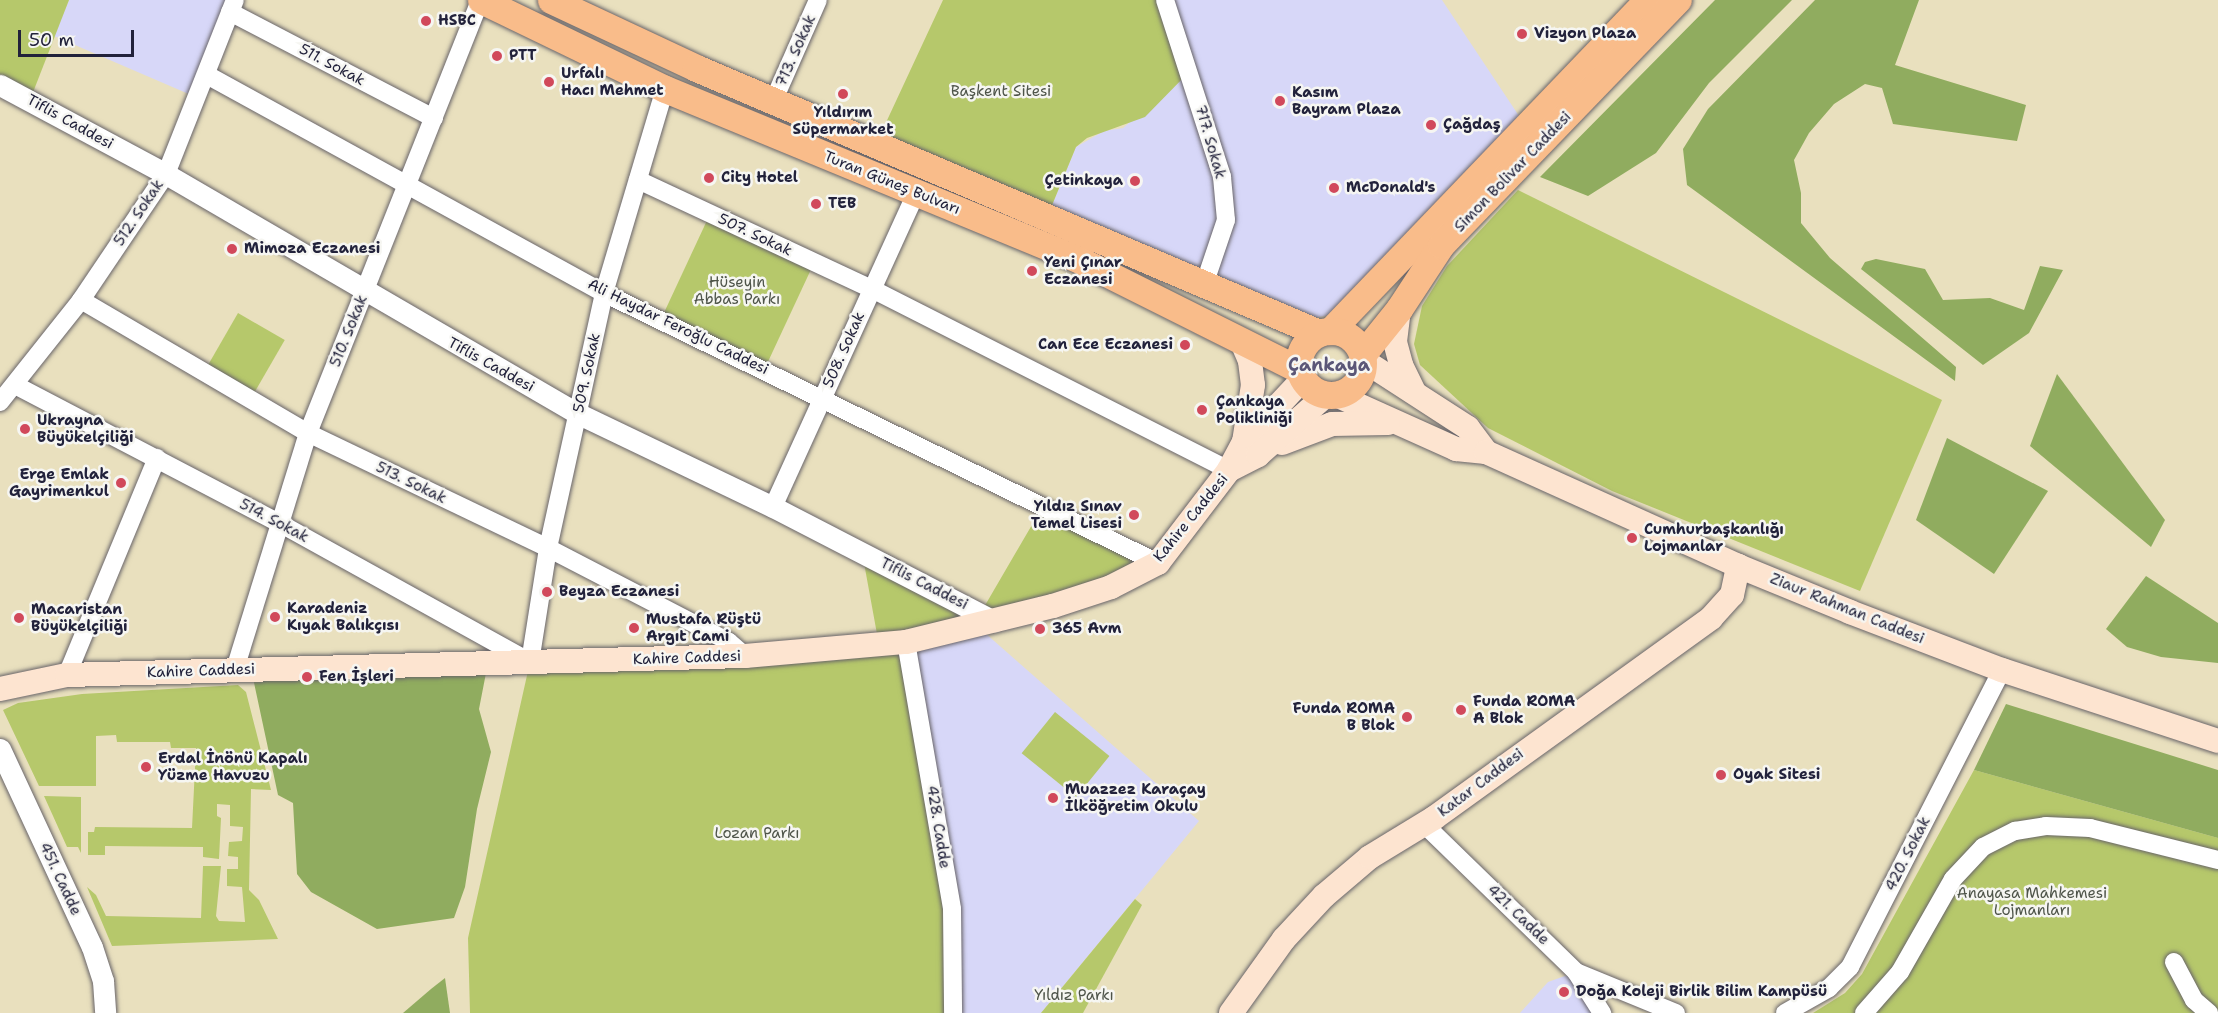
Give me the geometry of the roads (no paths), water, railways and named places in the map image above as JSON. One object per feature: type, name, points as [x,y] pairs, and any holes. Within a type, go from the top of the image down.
[{"type":"main road","name":"Turan Güneş Bulvarı","points":[[481,0],[665,89],[1082,261],[1302,375]]},
{"type":"main road","name":"Turan Güneş Bulvarı","points":[[551,0],[773,102],[1048,215],[1268,313],[1324,332]]},
{"type":"main road","name":"Simon Bolivar Caddesi","points":[[1324,332],[1647,0]]},
{"type":"main road","name":"Simon Bolivar Caddesi","points":[[1363,357],[1399,309],[1441,245],[1678,0]]},
{"type":"main road","points":[[1399,309],[1395,342],[1401,365],[1415,394]]},
{"type":"main road","points":[[1251,448],[1253,385],[1246,345],[1266,339],[1271,327],[1268,313]]},
{"type":"main road","points":[[1324,332],[1348,336],[1363,357],[1359,379],[1353,387],[1331,395],[1251,448],[1302,375],[1303,348],[1324,332]]},
{"type":"main road","name":"Ziaur Rahman Caddesi","points":[[1363,357],[1468,428],[1486,452]]},
{"type":"main road","points":[[1302,375],[1331,395]]},
{"type":"main road","name":"Ziaur Rahman Caddesi","points":[[1331,395],[1456,449],[1486,452],[1738,566],[2002,670],[2218,741]]},
{"type":"main road","points":[[1251,448],[1332,424],[1400,423]]},
{"type":"main road","name":"Kahire Caddesi","points":[[0,689],[67,675],[745,656],[906,642],[994,621],[1112,587],[1158,564],[1229,470],[1251,448]]},
{"type":"main road","name":"Katar Caddesi","points":[[1231,1013],[1284,939],[1324,896],[1370,857],[1425,825],[1711,618],[1732,595],[1738,566]]},
{"type":"street","name":"510. Sokak","points":[[235,669],[308,433],[481,0]]},
{"type":"street","name":"713. Sokak","points":[[773,102],[818,0]]},
{"type":"street","name":"717. Sokak","points":[[1165,0],[1222,177],[1226,220],[1204,285]]},
{"type":"street","name":"511. Sokak","points":[[232,6],[434,118]]},
{"type":"street","name":"512. Sokak","points":[[0,402],[81,300],[166,174],[207,75],[232,6]]},
{"type":"street","name":"Ali Haydar Feroğlu Caddesi","points":[[207,75],[604,293],[823,397],[1158,564]]},
{"type":"street","name":"Tiflis Caddesi","points":[[0,85],[166,174],[364,293],[579,414],[773,507],[994,621]]},
{"type":"street","name":"509. Sokak","points":[[530,662],[548,549],[604,293],[665,89]]},
{"type":"street","name":"507. Sokak","points":[[638,180],[872,289],[1229,470]]},
{"type":"street","name":"508. Sokak","points":[[773,507],[916,193]]},
{"type":"street","name":"513. Sokak","points":[[81,300],[308,433],[548,549],[729,642],[745,656]]},
{"type":"street","name":"514. Sokak","points":[[15,385],[281,524],[530,662]]},
{"type":"street","points":[[67,675],[157,458]]},
{"type":"street","name":"428. Cadde","points":[[906,642],[952,909],[953,1013]]},
{"type":"street","name":"420. Sokak","points":[[1785,1013],[1829,988],[1850,967],[2002,670]]},
{"type":"street","name":"451. Cadde","points":[[0,749],[92,947],[103,981],[105,1013]]},
{"type":"street","name":"421. Cadde","points":[[1425,825],[1576,972],[1602,1013]]},
{"type":"street","points":[[1864,1013],[1900,972],[1953,879],[1983,848],[2015,831],[2046,826],[2090,828],[2218,860]]},
{"type":"street","points":[[2174,962],[2194,1000],[2209,1013]]},
{"type":"street","points":[[1576,972],[1676,1013]]},
{"type":"place","name":"HSBC","points":[[426,21]]},
{"type":"place","name":"Vizyon Plaza","points":[[1522,34]]},
{"type":"place","name":"PTT","points":[[497,56]]},
{"type":"place","name":"Urfalı Hacı Mehmet","points":[[549,82]]},
{"type":"place","name":"Yıldırım Süpermarket","points":[[843,94]]},
{"type":"place","name":"Kasım Bayram Plaza","points":[[1280,101]]},
{"type":"place","name":"Çağdaş","points":[[1431,125]]},
{"type":"place","name":"City Hotel","points":[[709,178]]},
{"type":"place","name":"Çetinkaya","points":[[1135,181]]},
{"type":"place","name":"McDonald's","points":[[1334,188]]},
{"type":"place","name":"TEB","points":[[816,204]]},
{"type":"place","name":"Mimoza Eczanesi","points":[[232,249]]},
{"type":"place","name":"Yeni Çınar Eczanesi","points":[[1032,271]]},
{"type":"place","name":"Can Ece Eczanesi","points":[[1185,345]]},
{"type":"place","name":"Çankaya Polikliniği","points":[[1202,410]]},
{"type":"place","name":"Ukrayna Büyükelçiliği","points":[[25,429]]},
{"type":"place","name":"Erge Emlak Gayrimenkul","points":[[121,483]]},
{"type":"place","name":"Yıldız Sınav Temel Lisesi","points":[[1134,515]]},
{"type":"place","name":"Cumhurbaşkanlığı Lojmanlar","points":[[1632,538]]},
{"type":"place","name":"Beyza Eczanesi","points":[[547,592]]},
{"type":"place","name":"Karadeniz Kıyak Balıkçısı","points":[[275,617]]},
{"type":"place","name":"Macaristan Büyükelçiliği","points":[[19,618]]},
{"type":"place","name":"Mustafa Rüştü Argıt Cami","points":[[634,628]]},
{"type":"place","name":"365 Avm","points":[[1040,629]]},
{"type":"place","name":"Fen İşleri","points":[[307,677]]},
{"type":"place","name":"Funda ROMA A Blok","points":[[1461,710]]},
{"type":"place","name":"Funda ROMA B Blok","points":[[1407,717]]},
{"type":"place","name":"Erdal İnönü Kapalı Yüzme Havuzu","points":[[146,767]]},
{"type":"place","name":"Oyak Sitesi","points":[[1721,775]]},
{"type":"place","name":"Muazzez Karaçay İlköğretim Okulu","points":[[1053,798]]},
{"type":"place","name":"Doğa Koleji Birlik Bilim Kampüsü","points":[[1564,992]]},
{"type":"district","name":"Çankaya","points":[[1329,365]]},
{"type":"park label","name":"Başkent Sitesi","points":[[1001,92]]},
{"type":"park label","name":"Hüseyin Abbas Parkı","points":[[737,290]]},
{"type":"park label","name":"Lozan Parkı","points":[[757,834]]},
{"type":"park label","name":"Anayasa Mahkemesi Lojmanları","points":[[2032,902]]},
{"type":"park label","name":"Yıldız Parkı","points":[[1074,996]]}]
